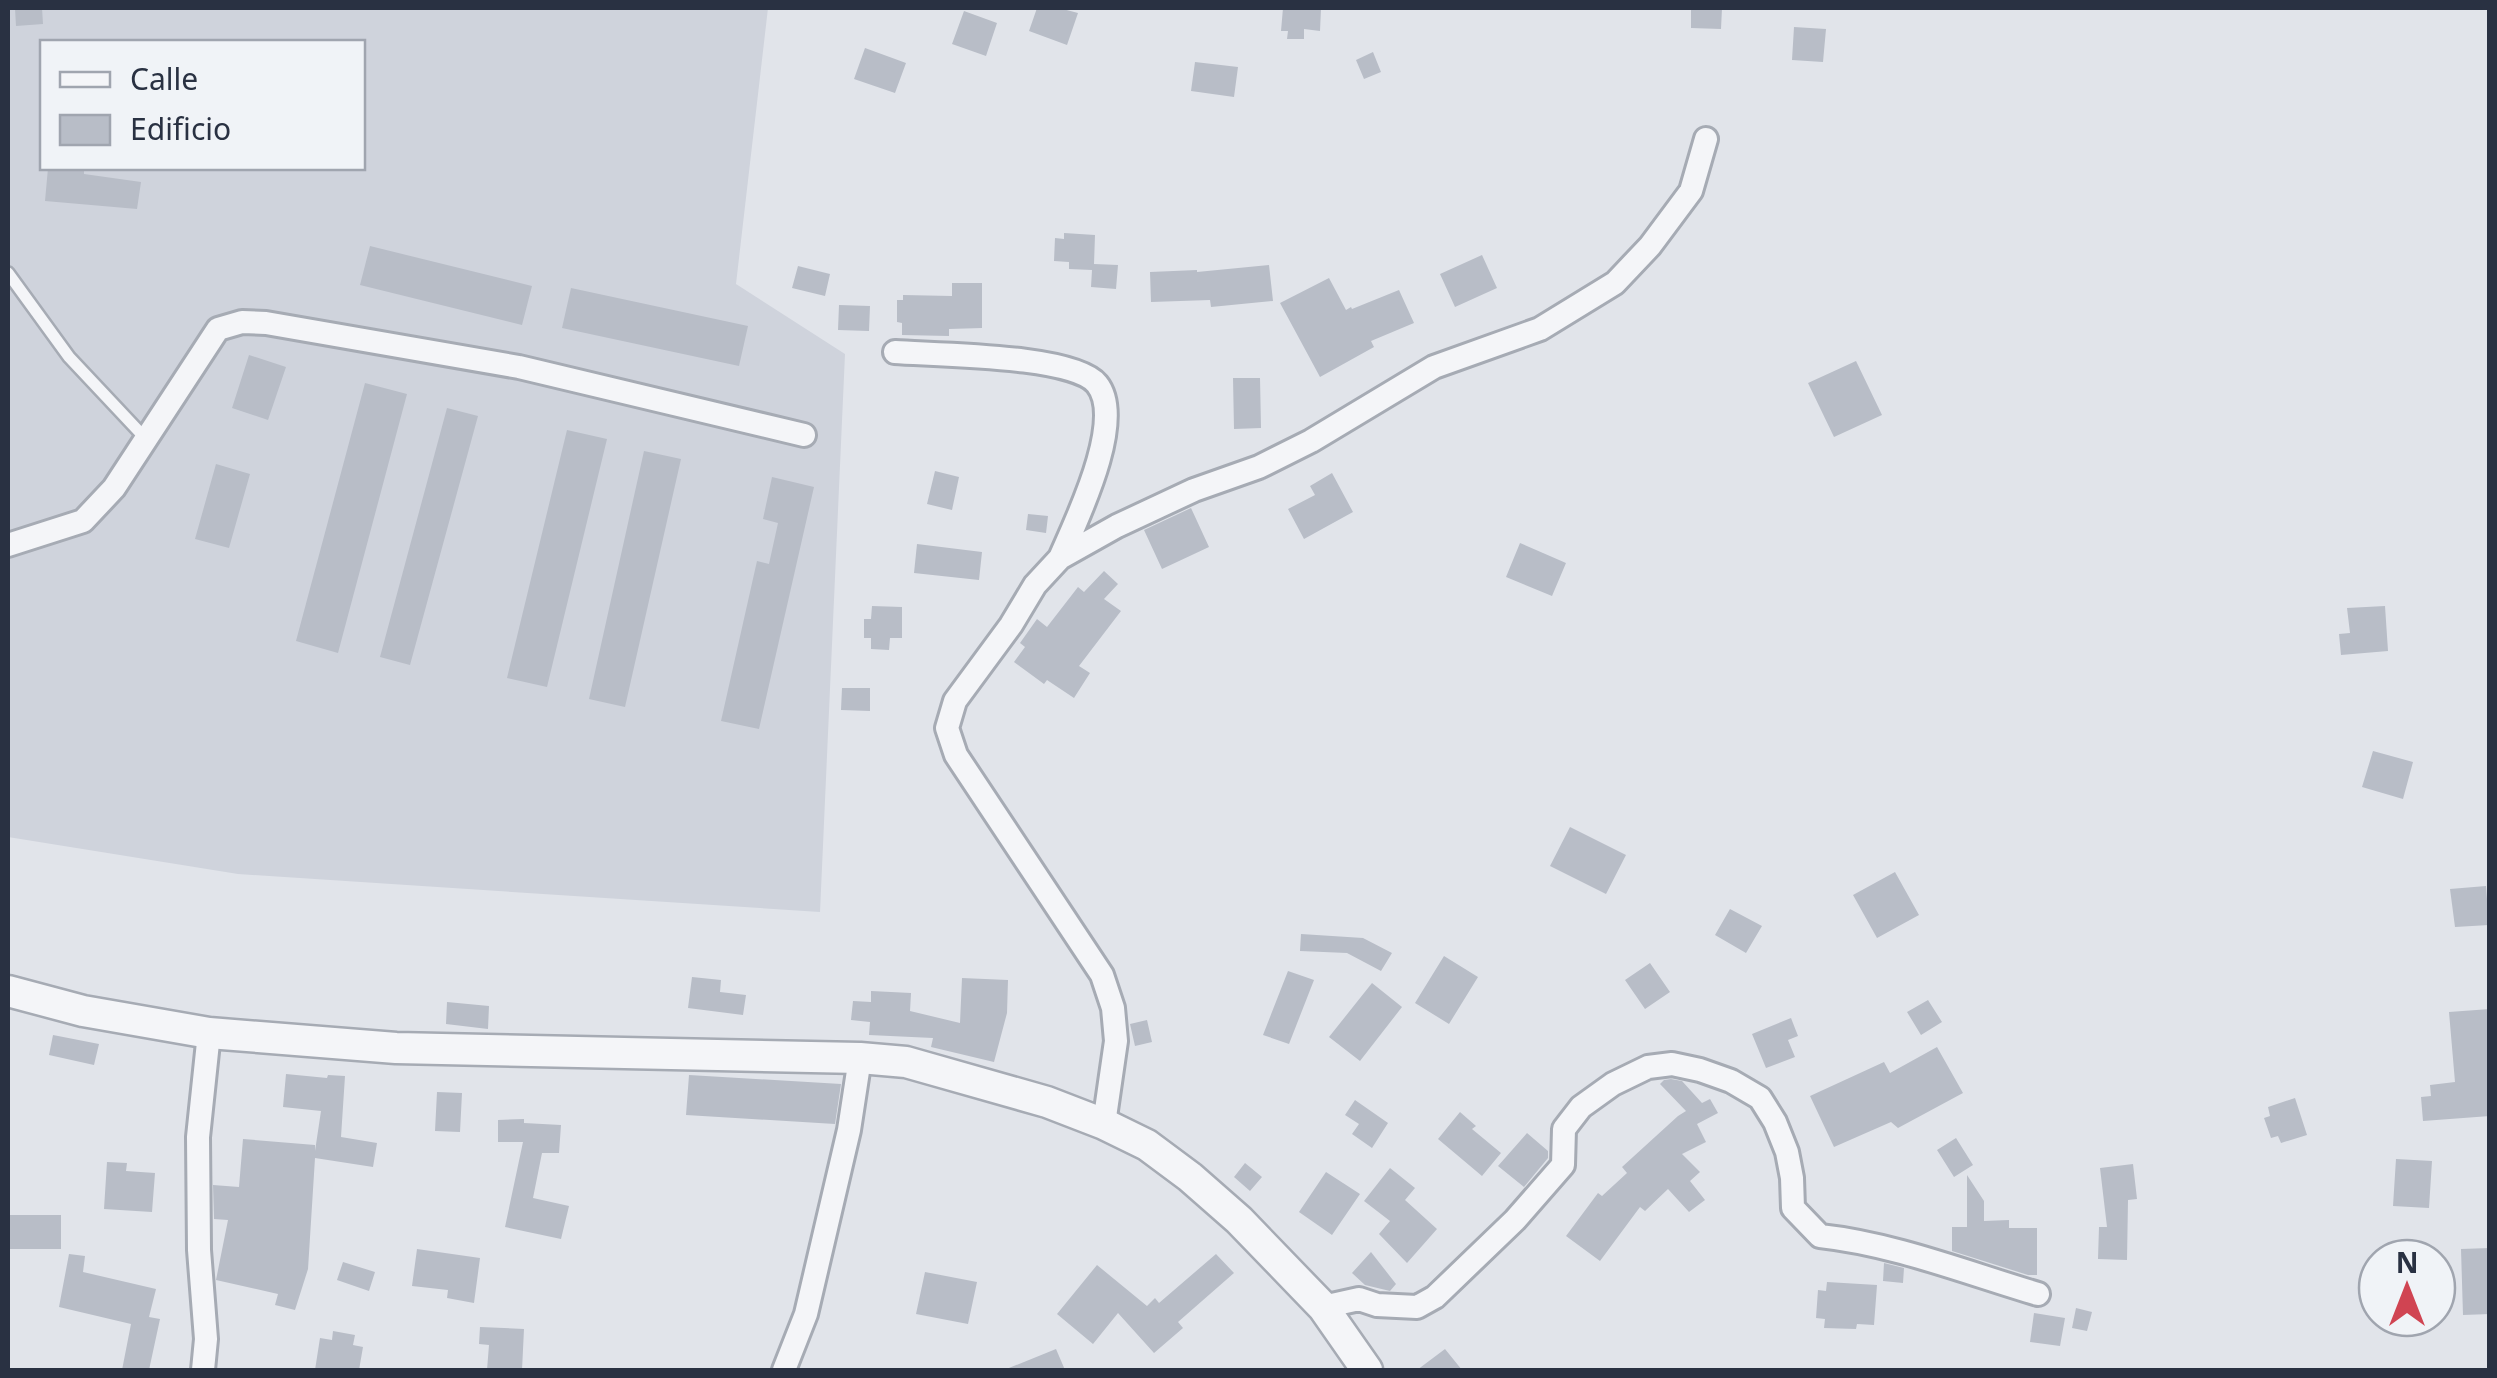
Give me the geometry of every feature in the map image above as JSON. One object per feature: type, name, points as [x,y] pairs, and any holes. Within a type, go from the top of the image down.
[{"type":"street","points":[[1104,1124],[1116,1041],[1113,1008],[1102,975],[956,755],[947,728],[955,701],[1012,625],[1034,585],[1060,558],[1194,490],[1258,467],[1312,441],[1434,367],[1540,329],[1615,284],[1650,246],[1691,191],[1706,139]]},
{"type":"street","points":[[8,544],[83,521],[114,488],[218,329],[242,322],[519,367],[804,436]]},
{"type":"street","points":[[895,352],[1040,362],[1084,374],[1098,384],[1104,404],[1104,448],[1060,558]]},
{"type":"street","points":[[8,991],[83,1011],[209,1033],[396,1048],[860,1058],[906,1062],[954,1074],[1047,1102],[1147,1145],[1238,1220],[1323,1307],[1366,1370]]},
{"type":"street","points":[[203,1370],[206,1339],[198,1137],[209,1033]]},
{"type":"street","points":[[784,1370],[806,1314],[850,1130],[860,1058]]},
{"type":"street","points":[[1323,1307],[1359,1299],[1377,1305],[1417,1308],[1434,1297],[1515,1220],[1564,1165],[1564,1129],[1581,1107],[1613,1084],[1648,1067],[1672,1064],[1731,1081],[1760,1098],[1787,1152],[1793,1208],[1820,1236],[1902,1253],[2038,1294]]},
{"type":"lane","points":[[8,273],[69,357],[146,440]]},
{"type":"shaded area","points":[[8,8],[768,8],[736,284],[845,354],[820,912],[238,874],[8,837]]},
{"type":"building","points":[[15,8],[42,8],[43,24],[16,26]]},
{"type":"building","points":[[1037,8],[1078,13],[1067,45],[1029,31]]},
{"type":"building","points":[[1283,8],[1321,8],[1320,31],[1304,29],[1304,39],[1287,39],[1288,31],[1281,31]]},
{"type":"building","points":[[1691,8],[1722,8],[1721,29],[1691,28]]},
{"type":"building","points":[[964,11],[997,23],[986,56],[952,44]]},
{"type":"building","points":[[1794,27],[1826,29],[1823,62],[1792,60]]},
{"type":"building","points":[[865,48],[906,63],[895,93],[854,79]]},
{"type":"building","points":[[1373,52],[1381,72],[1364,79],[1356,60]]},
{"type":"building","points":[[1195,62],[1238,67],[1234,97],[1191,91]]},
{"type":"building","points":[[48,170],[84,171],[141,182],[137,209],[45,201]]},
{"type":"building","points":[[1064,233],[1095,235],[1094,264],[1118,265],[1116,289],[1091,287],[1092,270],[1069,269],[1069,262],[1054,261],[1055,238],[1064,239]]},
{"type":"building","points":[[370,246],[532,286],[522,325],[360,285]]},
{"type":"building","points":[[1482,255],[1497,288],[1455,307],[1440,274]]},
{"type":"building","points":[[1269,265],[1273,301],[1211,307],[1210,300],[1151,302],[1150,272]]},
{"type":"building","points":[[798,266],[830,274],[825,296],[792,288]]},
{"type":"building","points":[[1329,278],[1346,310],[1399,290],[1414,323],[1371,341],[1374,347],[1320,377],[1280,303]]},
{"type":"building","points":[[952,283],[982,283],[982,328],[949,329],[949,336],[902,335],[902,323],[897,322],[897,300],[903,300],[903,295],[952,296]]},
{"type":"building","points":[[571,288],[748,326],[739,366],[562,328]]},
{"type":"building","points":[[839,305],[870,306],[869,331],[838,330]]},
{"type":"building","points":[[249,355],[286,367],[268,420],[232,408]]},
{"type":"building","points":[[1856,361],[1882,415],[1834,437],[1808,383]]},
{"type":"building","points":[[1233,378],[1260,378],[1261,428],[1234,429]]},
{"type":"building","points":[[365,383],[407,394],[338,653],[296,641]]},
{"type":"building","points":[[447,408],[478,416],[410,665],[380,657]]},
{"type":"building","points":[[567,430],[607,439],[547,687],[507,678]]},
{"type":"building","points":[[644,451],[681,459],[625,707],[589,699]]},
{"type":"building","points":[[216,464],[250,474],[229,548],[195,539]]},
{"type":"building","points":[[935,471],[959,477],[952,510],[927,504]]},
{"type":"building","points":[[1332,473],[1353,512],[1304,539],[1288,509],[1315,495],[1310,486]]},
{"type":"building","points":[[772,477],[814,487],[759,729],[721,721],[757,561],[769,564],[778,523],[763,519]]},
{"type":"building","points":[[1191,508],[1209,547],[1162,569],[1144,530]]},
{"type":"building","points":[[1028,514],[1048,516],[1046,533],[1026,530]]},
{"type":"building","points":[[1520,543],[1566,563],[1552,596],[1506,577]]},
{"type":"building","points":[[917,544],[982,552],[979,580],[914,573]]},
{"type":"building","points":[[1104,571],[1118,584],[1104,599],[1121,611],[1079,666],[1090,673],[1074,698],[1047,680],[1044,684],[1014,662],[1025,647],[1020,643],[1037,619],[1047,627],[1078,587],[1084,592]]},
{"type":"building","points":[[872,606],[902,607],[902,638],[890,638],[889,650],[871,649],[871,638],[864,638],[864,619],[871,619]]},
{"type":"building","points":[[2385,606],[2388,651],[2341,655],[2339,634],[2350,633],[2347,608]]},
{"type":"building","points":[[842,688],[870,688],[870,711],[841,710]]},
{"type":"building","points":[[2373,751],[2413,762],[2403,799],[2362,787]]},
{"type":"building","points":[[1570,827],[1626,855],[1606,894],[1550,866]]},
{"type":"building","points":[[1895,872],[1919,915],[1877,938],[1853,895]]},
{"type":"building","points":[[2486,886],[2489,925],[2455,927],[2450,889]]},
{"type":"building","points":[[1730,909],[1762,926],[1746,953],[1715,935]]},
{"type":"building","points":[[1301,934],[1363,938],[1392,953],[1381,971],[1347,953],[1300,951]]},
{"type":"building","points":[[1444,956],[1478,977],[1449,1024],[1415,1003]]},
{"type":"building","points":[[1650,963],[1670,992],[1645,1009],[1625,980]]},
{"type":"building","points":[[1288,971],[1314,980],[1289,1044],[1263,1035]]},
{"type":"building","points":[[692,977],[721,980],[720,992],[746,995],[743,1015],[688,1008]]},
{"type":"building","points":[[962,978],[1008,980],[1007,1013],[994,1062],[931,1047],[933,1038],[869,1035],[870,1022],[851,1020],[853,1001],[871,1002],[871,991],[911,993],[910,1011],[960,1023]]},
{"type":"building","points":[[1372,983],[1402,1007],[1360,1061],[1329,1037]]},
{"type":"building","points":[[1928,1000],[1942,1022],[1921,1035],[1907,1012]]},
{"type":"building","points":[[447,1002],[489,1006],[488,1029],[446,1024]]},
{"type":"building","points":[[2490,1009],[2490,1116],[2423,1121],[2421,1097],[2431,1096],[2430,1085],[2455,1082],[2449,1012]]},
{"type":"building","points":[[1791,1018],[1798,1036],[1788,1040],[1795,1057],[1766,1068],[1752,1034]]},
{"type":"building","points":[[1147,1020],[1152,1042],[1135,1046],[1130,1024]]},
{"type":"building","points":[[53,1035],[99,1044],[94,1065],[49,1055]]},
{"type":"building","points":[[1937,1047],[1963,1093],[1898,1128],[1891,1122],[1834,1147],[1810,1096],[1884,1062],[1890,1073]]},
{"type":"building","points":[[286,1074],[345,1076],[341,1137],[377,1143],[373,1167],[315,1158],[308,1269],[295,1310],[275,1305],[278,1294],[216,1280],[228,1220],[214,1219],[213,1185],[239,1187],[243,1139],[315,1145],[315,1151],[321,1111],[283,1107]]},
{"type":"building","points":[[689,1075],[841,1084],[835,1124],[686,1115]]},
{"type":"building","points":[[1671,1079],[1682,1081],[1702,1103],[1710,1099],[1718,1113],[1697,1124],[1706,1142],[1682,1154],[1700,1172],[1690,1181],[1705,1200],[1689,1212],[1668,1189],[1645,1211],[1640,1207],[1600,1261],[1566,1236],[1598,1193],[1602,1196],[1627,1173],[1622,1167],[1686,1111],[1660,1084]]},
{"type":"building","points":[[437,1092],[462,1093],[460,1132],[435,1131]]},
{"type":"building","points":[[2295,1098],[2307,1135],[2281,1143],[2278,1136],[2271,1138],[2264,1118],[2270,1116],[2268,1107]]},
{"type":"building","points":[[1355,1100],[1388,1123],[1372,1148],[1352,1134],[1359,1124],[1345,1115]]},
{"type":"building","points":[[1460,1112],[1476,1126],[1472,1129],[1501,1153],[1482,1176],[1438,1139]]},
{"type":"building","points":[[524,1119],[524,1123],[561,1125],[559,1153],[542,1153],[533,1198],[569,1206],[561,1239],[505,1227],[523,1142],[498,1142],[498,1120]]},
{"type":"building","points":[[1527,1133],[1548,1151],[1548,1158],[1524,1187],[1498,1166]]},
{"type":"building","points":[[1956,1138],[1973,1165],[1954,1177],[1937,1150]]},
{"type":"building","points":[[2396,1159],[2432,1161],[2429,1208],[2393,1206]]},
{"type":"building","points":[[107,1162],[127,1163],[126,1171],[155,1173],[152,1212],[104,1209]]},
{"type":"building","points":[[1245,1163],[1262,1177],[1250,1191],[1234,1177]]},
{"type":"building","points":[[2133,1164],[2137,1199],[2128,1200],[2127,1260],[2098,1259],[2099,1227],[2107,1227],[2100,1168]]},
{"type":"building","points":[[1390,1168],[1415,1188],[1405,1200],[1437,1229],[1407,1263],[1379,1234],[1390,1221],[1364,1201]]},
{"type":"building","points":[[1326,1172],[1360,1194],[1332,1235],[1299,1212]]},
{"type":"building","points":[[1967,1175],[1984,1201],[1984,1221],[2009,1220],[2009,1228],[2037,1228],[2037,1275],[1952,1251],[1952,1227],[1967,1227]]},
{"type":"building","points":[[8,1215],[61,1215],[61,1249],[8,1249]]},
{"type":"building","points":[[2490,1248],[2490,1314],[2463,1315],[2461,1249]]},
{"type":"building","points":[[417,1249],[480,1258],[474,1303],[447,1298],[448,1290],[412,1286]]},
{"type":"building","points":[[1371,1252],[1396,1284],[1390,1291],[1365,1285],[1352,1273]]},
{"type":"building","points":[[69,1254],[85,1256],[83,1272],[156,1289],[149,1317],[160,1319],[149,1370],[122,1370],[131,1324],[59,1307]]},
{"type":"building","points":[[1216,1254],[1234,1273],[1178,1322],[1183,1328],[1154,1353],[1118,1313],[1093,1344],[1057,1314],[1097,1265],[1147,1306],[1155,1298],[1159,1303]]},
{"type":"building","points":[[343,1262],[375,1272],[369,1291],[337,1280]]},
{"type":"building","points":[[1884,1263],[1904,1268],[1903,1283],[1883,1281]]},
{"type":"building","points":[[925,1272],[977,1282],[968,1324],[916,1314]]},
{"type":"building","points":[[1827,1282],[1877,1285],[1874,1325],[1824,1328],[1825,1319],[1816,1318],[1818,1290],[1826,1291]]},
{"type":"building","points":[[2076,1308],[2092,1312],[2087,1331],[2072,1328]]},
{"type":"building","points":[[2034,1313],[2065,1318],[2060,1346],[2030,1342]]},
{"type":"building","points":[[480,1327],[524,1329],[522,1370],[487,1370],[489,1345],[479,1344]]},
{"type":"building","points":[[333,1331],[355,1335],[353,1345],[363,1347],[359,1370],[315,1370],[320,1338],[332,1340]]},
{"type":"building","points":[[1056,1349],[1065,1370],[1004,1370]]},
{"type":"building","points":[[1445,1349],[1462,1370],[1417,1370]]}]
